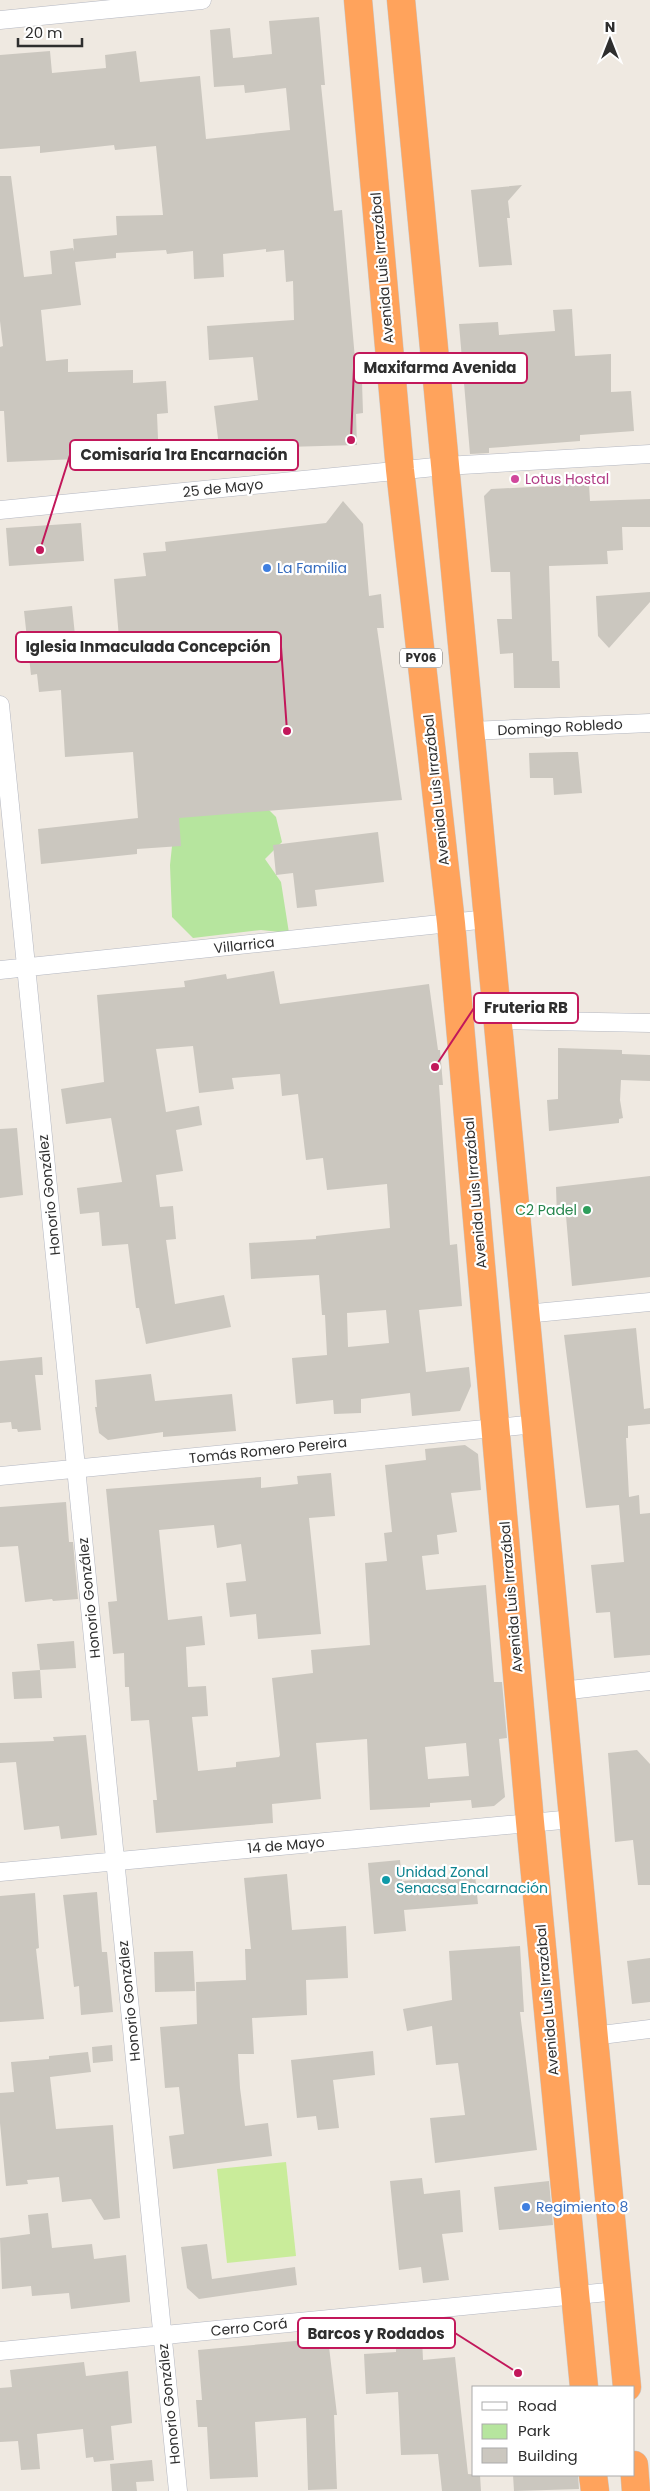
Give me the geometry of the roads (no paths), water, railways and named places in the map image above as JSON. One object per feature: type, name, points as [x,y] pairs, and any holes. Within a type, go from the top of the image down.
[{"type":"highway","name":"Avenida Luis Irrazábal","points":[[358,0],[400,470],[450,923],[530,1822],[584,2386]]},
{"type":"highway","name":"PY06","points":[[401,0],[626,2386]]},
{"type":"highway","points":[[593,2476],[595,2491]]},
{"type":"street","points":[[0,20],[202,0]]},
{"type":"street","name":"25 de Mayo","points":[[0,510],[445,466],[650,454]]},
{"type":"street","name":"Honorio González","points":[[0,705],[178,2491]]},
{"type":"street","name":"Domingo Robledo","points":[[470,731],[650,724]]},
{"type":"street","name":"Villarrica","points":[[0,970],[488,919]]},
{"type":"street","points":[[498,1020],[650,1023]]},
{"type":"street","points":[[525,1314],[650,1302]]},
{"type":"street","name":"Tomás Romero Pereira","points":[[0,1476],[536,1424]]},
{"type":"street","points":[[561,1691],[650,1681]]},
{"type":"street","name":"14 de Mayo","points":[[0,1872],[573,1819]]},
{"type":"street","points":[[593,2036],[650,2029]]},
{"type":"street","name":"Cerro Corá","points":[[0,2351],[618,2292]]},
{"type":"place","name":"Maxifarma Avenida","points":[[351,440]]},
{"type":"place","name":"Lotus Hostal","points":[[515,479]]},
{"type":"place","name":"Comisaría 1ra Encarnación","points":[[40,550]]},
{"type":"place","name":"La Familia","points":[[267,568]]},
{"type":"place","name":"Iglesia Inmaculada Concepción","points":[[287,731]]},
{"type":"place","name":"Fruteria RB","points":[[435,1067]]},
{"type":"place","name":"C2 Padel","points":[[587,1210]]},
{"type":"place","name":"Unidad Zonal Senacsa Encarnación","points":[[386,1880]]},
{"type":"place","name":"Regimiento 8","points":[[526,2207]]},
{"type":"place","name":"Barcos y Rodados","points":[[518,2373]]}]
